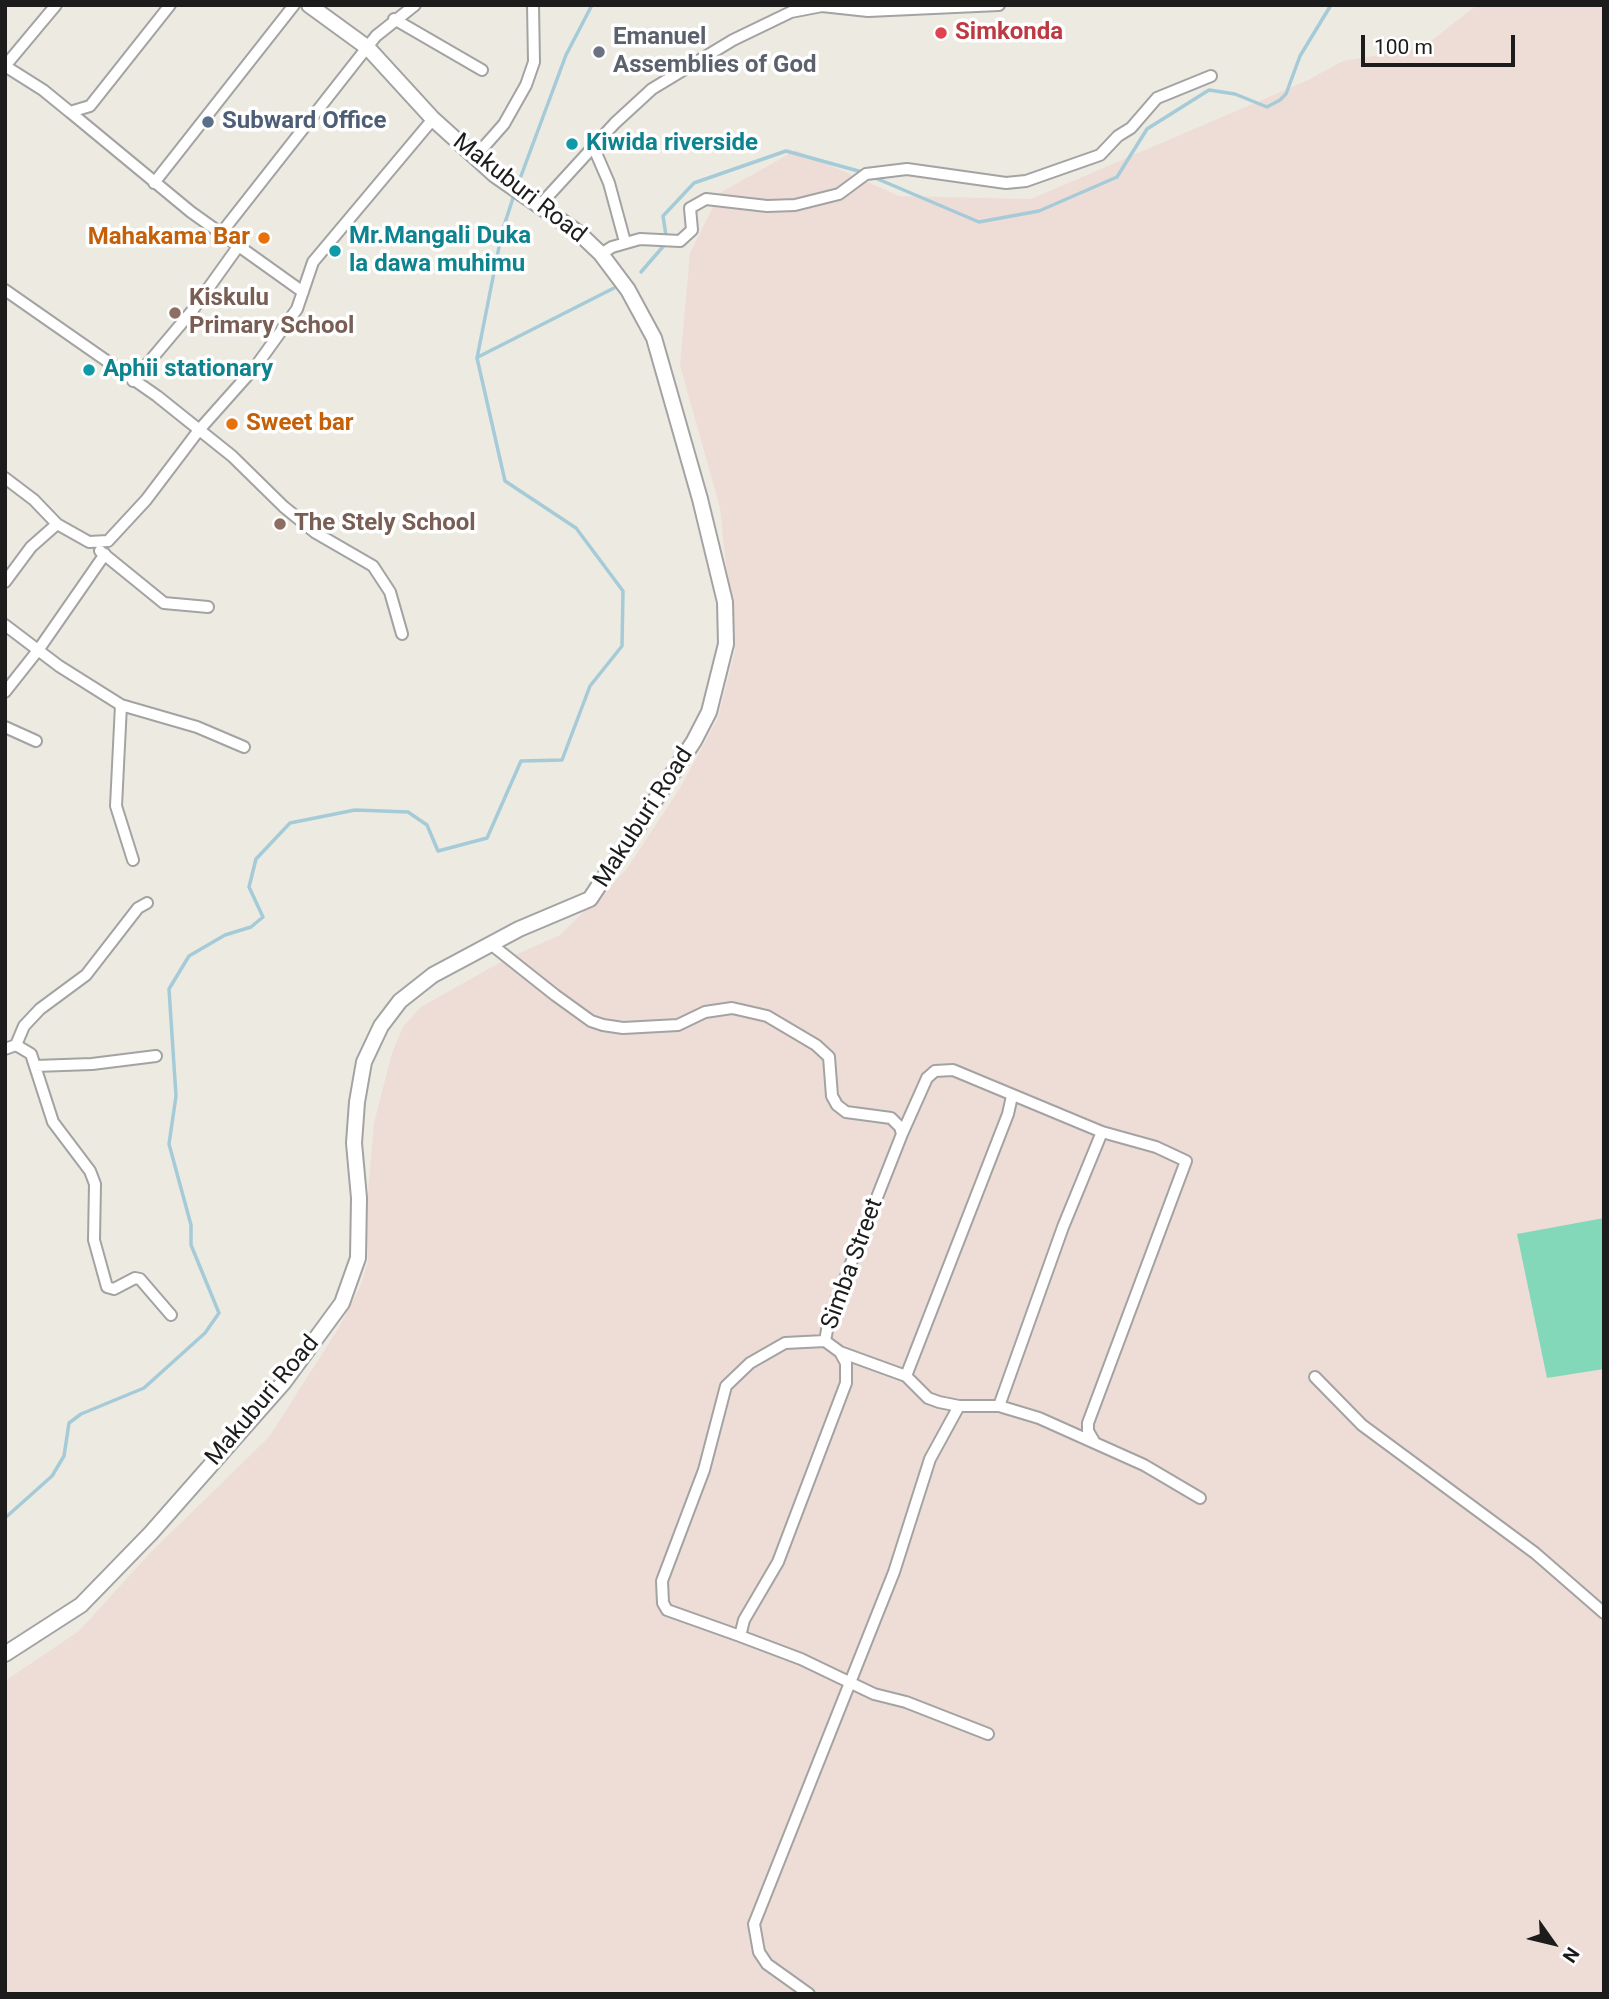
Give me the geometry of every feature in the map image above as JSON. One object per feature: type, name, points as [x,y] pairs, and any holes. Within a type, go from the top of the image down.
[{"type":"street","points":[[56,5],[5,66],[43,90],[154,183],[303,292]]},
{"type":"street","points":[[70,112],[90,106],[170,5]]},
{"type":"street","points":[[154,183],[294,5]]},
{"type":"street","name":"Makuburi Road","points":[[5,1654],[81,1605],[151,1533],[284,1382],[342,1303],[358,1258],[359,1198],[355,1143],[364,1062],[381,1026],[400,1001],[433,975],[519,929],[590,899],[694,741],[709,712],[726,644],[722,588],[700,499],[653,338],[628,290],[601,254],[563,219],[502,180],[474,158],[433,119],[368,48],[309,5]]},
{"type":"street","points":[[222,232],[383,27],[415,5]]},
{"type":"street","points":[[474,158],[504,124],[526,85],[534,62],[533,5]]},
{"type":"street","points":[[540,205],[593,146],[652,89],[733,40],[790,12],[822,6],[868,11],[999,5]]},
{"type":"street","points":[[394,19],[482,70]]},
{"type":"street","points":[[601,254],[625,242],[640,239],[680,241],[691,230],[690,208],[699,201],[795,205],[839,194],[873,172],[915,169],[1006,183],[1026,181],[1100,155],[1118,136],[1131,128],[1157,98],[1211,76]]},
{"type":"street","points":[[89,542],[108,541],[153,491],[199,430],[263,357],[297,309],[313,262],[332,235],[433,119]]},
{"type":"street","points":[[593,146],[609,183],[625,242]]},
{"type":"street","points":[[133,381],[192,311],[240,244]]},
{"type":"street","points":[[5,290],[71,334],[199,430],[316,533],[373,566],[390,592],[402,634]]},
{"type":"street","points":[[5,478],[34,500],[57,524],[89,542],[164,603],[208,607]]},
{"type":"street","points":[[5,582],[30,547],[57,524]]},
{"type":"street","points":[[5,692],[39,649],[104,554]]},
{"type":"street","points":[[5,625],[59,666],[121,705],[197,727],[244,747]]},
{"type":"street","points":[[121,705],[116,806],[133,860]]},
{"type":"street","points":[[5,727],[36,741]]},
{"type":"street","points":[[147,903],[138,908],[86,975],[40,1009],[24,1026],[11,1047],[31,1054],[53,1122],[93,1178],[94,1240],[107,1287],[114,1289],[135,1278],[140,1279],[171,1315]]},
{"type":"street","points":[[492,945],[591,1021],[612,1027],[666,1026],[732,1007],[786,1025],[829,1057],[833,1078],[832,1096],[837,1105],[846,1112],[891,1118],[900,1127],[902,1134]]},
{"type":"street","points":[[35,1066],[92,1064],[156,1056]]},
{"type":"street","name":"Simba Street","points":[[1012,1096],[953,1070],[935,1071],[927,1078],[829,1319],[825,1341],[840,1352],[906,1376],[928,1398],[959,1406],[999,1406],[1039,1418],[1143,1465],[1200,1498]]},
{"type":"street","points":[[906,1376],[1008,1114],[1012,1096],[1050,1108],[1102,1132],[1156,1147],[1186,1161],[1088,1423],[1090,1438],[1097,1444]]},
{"type":"street","points":[[999,1406],[1063,1227],[1102,1132]]},
{"type":"street","points":[[825,1341],[785,1343],[750,1363],[726,1387],[704,1470],[662,1581],[663,1603],[667,1610],[740,1636],[874,1694],[906,1702],[988,1734]]},
{"type":"street","points":[[740,1636],[744,1620],[778,1562],[846,1383],[846,1363],[840,1352]]},
{"type":"street","points":[[1315,1377],[1362,1425],[1445,1490],[1535,1553],[1604,1613]]},
{"type":"street","points":[[809,1994],[767,1964],[759,1952],[754,1924],[894,1572],[912,1507],[930,1459],[959,1406]]},
{"type":"shaded area","points":[[1477,5],[1604,5],[1604,1994],[5,1994],[5,1681],[79,1631],[150,1553],[269,1437],[338,1329],[360,1287],[368,1261],[366,1215],[374,1123],[392,1053],[403,1027],[421,1007],[506,959],[560,935],[626,870],[680,788],[718,718],[735,651],[720,508],[680,365],[690,253],[720,193],[796,150],[899,196],[1031,199],[1306,81],[1343,61],[1422,48]]},
{"type":"green space","points":[[1604,1218],[1604,1369],[1547,1378],[1517,1234]]},
{"type":"waterway","points":[[518,184],[566,55],[592,5]]},
{"type":"waterway","points":[[873,177],[979,222],[1039,211],[1117,177],[1147,129],[1209,90],[1235,94],[1267,107],[1280,100],[1286,94],[1300,56],[1331,5]]},
{"type":"waterway","points":[[641,272],[667,242],[663,216],[694,183],[786,151],[862,172]]},
{"type":"waterway","points":[[5,1518],[52,1476],[64,1456],[69,1423],[81,1414],[144,1388],[205,1333],[219,1313],[191,1245],[191,1225],[169,1144],[176,1096],[169,989],[189,956],[225,935],[251,927],[263,917],[249,887],[256,859],[290,823],[355,810],[408,812],[427,825],[438,851],[487,838],[521,761],[562,760],[590,686],[622,646],[623,591],[576,528],[505,481],[477,358],[502,232],[514,195]]},
{"type":"waterway","points":[[478,357],[614,288]]},
{"type":"place","name":"Simkonda","points":[[941,33]]},
{"type":"place","name":"Emanuel Assemblies of God","points":[[599,52]]},
{"type":"place","name":"Subward Office","points":[[208,122]]},
{"type":"place","name":"Kiwida riverside","points":[[572,144]]},
{"type":"place","name":"Mahakama Bar","points":[[264,238]]},
{"type":"place","name":"Mr.Mangali Duka la dawa muhimu","points":[[335,251]]},
{"type":"place","name":"Kiskulu Primary School","points":[[175,313]]},
{"type":"place","name":"Aphii stationary","points":[[89,370]]},
{"type":"place","name":"Sweet bar","points":[[232,424]]},
{"type":"place","name":"The Stely School","points":[[280,524]]}]
